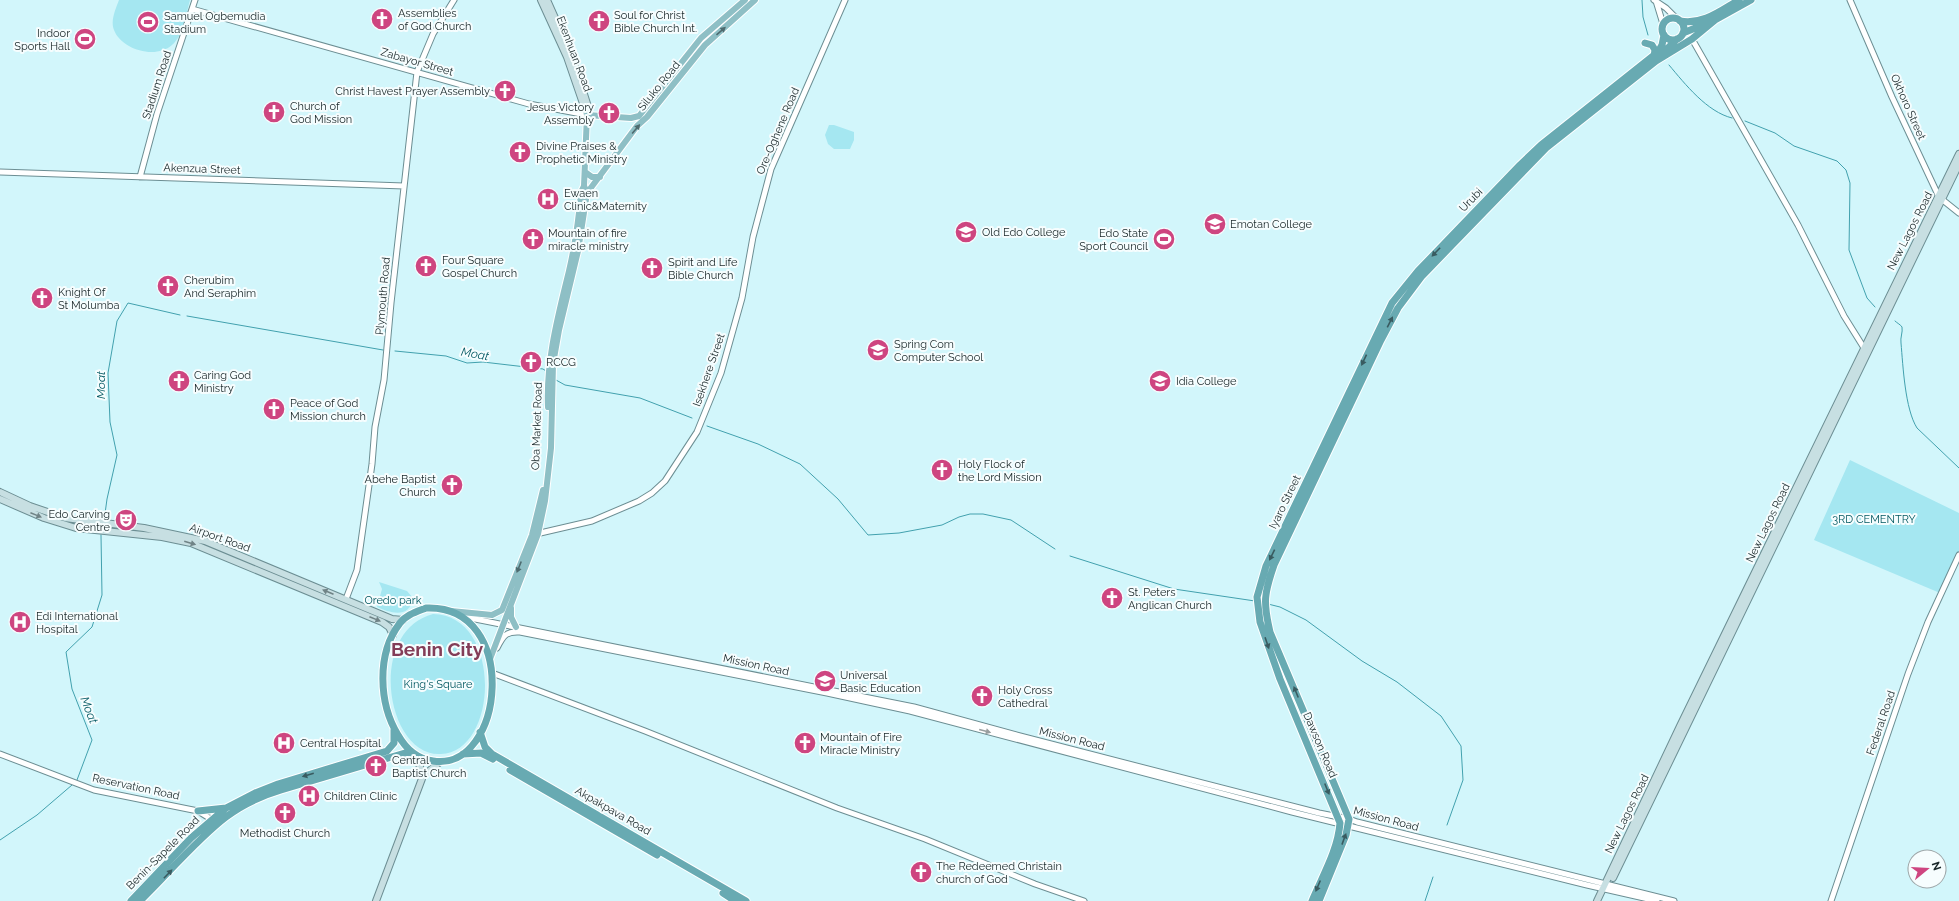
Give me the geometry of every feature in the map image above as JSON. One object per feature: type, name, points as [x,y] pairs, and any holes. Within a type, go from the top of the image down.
[{"type":"highway","points":[[1677,39],[1671,40],[1664,35],[1663,24],[1669,19],[1695,22],[1706,19],[1739,0]]},
{"type":"highway","points":[[1655,59],[1683,33],[1715,20],[1751,0]]},
{"type":"highway","points":[[1678,20],[1683,26],[1683,33]]},
{"type":"highway","points":[[1655,59],[1692,39],[1715,20]]},
{"type":"highway","name":"Urubi","points":[[1340,420],[1398,308],[1422,276],[1546,148],[1647,68],[1655,59],[1661,48],[1664,35]]},
{"type":"highway","points":[[1645,43],[1652,45],[1655,50],[1655,59]]},
{"type":"highway","name":"Urubi","points":[[1340,420],[1364,359],[1392,303],[1418,271],[1525,160],[1655,59]]},
{"type":"highway","name":"Iyaro Street","points":[[1261,597],[1266,566],[1340,420]]},
{"type":"highway","name":"Dawson Road","points":[[1261,597],[1258,605],[1260,622],[1280,678],[1339,821]]},
{"type":"highway","name":"Dawson Road","points":[[1261,597],[1270,632],[1348,822]]},
{"type":"highway","points":[[426,608],[451,611],[460,616],[469,624],[491,656],[492,700],[486,721],[473,744],[452,759],[440,762],[428,760],[415,755],[402,742],[393,728],[386,711],[383,677],[386,655],[393,635],[403,620],[409,615],[426,608]]},
{"type":"highway","name":"Benin-Sapele Road","points":[[222,816],[226,808],[278,784],[387,751],[394,744],[393,728]]},
{"type":"highway","name":"Akpakpava Road","points":[[480,732],[485,747],[492,754],[746,901]]},
{"type":"highway","name":"Akpakpava Road","points":[[460,754],[476,752],[485,754],[735,901]]},
{"type":"highway","name":"Benin-Sapele Road","points":[[131,901],[212,823],[222,816],[274,792],[405,753],[415,755]]},
{"type":"highway","points":[[200,812],[226,808]]},
{"type":"highway","points":[[200,812],[212,823]]},
{"type":"highway","points":[[1312,901],[1339,833],[1339,821]]},
{"type":"highway","points":[[1320,901],[1346,836],[1348,822]]},
{"type":"highway","name":"Benin-Sapele Road","points":[[140,901],[212,823]]},
{"type":"main road","name":"Ekenhuan Road","points":[[541,0],[567,57],[587,115]]},
{"type":"main road","name":"Ekenhuan Road","points":[[547,0],[572,56],[589,110],[587,115],[584,186],[587,193]]},
{"type":"main road","name":"Siluko Road","points":[[639,116],[700,38],[745,0]]},
{"type":"main road","name":"Siluko Road","points":[[587,193],[637,126],[647,117],[705,45],[755,0]]},
{"type":"main road","name":"Zabayor Street","points":[[587,115],[631,118],[639,116]]},
{"type":"main road","name":"New Lagos Road","points":[[1597,901],[1607,887],[1941,198],[1959,154]]},
{"type":"main road","name":"New Lagos Road","points":[[1602,901],[1624,842],[1645,803],[1680,726],[1701,686],[1864,348],[1959,164]]},
{"type":"main road","points":[[585,172],[592,177],[600,177]]},
{"type":"main road","name":"Oba Market Road","points":[[451,611],[492,615],[502,610],[535,534],[546,471],[548,379],[551,354],[569,269],[581,192],[584,186]]},
{"type":"main road","name":"Oba Market Road","points":[[491,656],[511,605],[535,534],[550,470],[553,364],[559,330],[578,251],[587,193]]},
{"type":"main road","name":"Airport Road","points":[[0,492],[30,506],[65,518],[144,528],[205,541],[392,619],[403,620]]},
{"type":"main road","name":"Airport Road","points":[[0,499],[44,518],[76,528],[162,537],[191,543],[382,622],[389,627],[393,635]]},
{"type":"main road","points":[[511,605],[511,616],[516,627]]},
{"type":"main road","points":[[415,755],[423,776]]},
{"type":"main road","points":[[376,901],[423,776],[440,762]]},
{"type":"street","name":"Stadium Road","points":[[140,177],[157,114],[195,0]]},
{"type":"street","name":"Plymouth Road","points":[[346,599],[357,570],[372,464],[375,427],[384,380],[417,72],[433,34],[454,0]]},
{"type":"street","name":"Ore-Oghene Road","points":[[742,298],[753,237],[771,169],[846,0]]},
{"type":"street","name":"Okhoro Street","points":[[1850,0],[1904,124],[1941,198],[1959,213]]},
{"type":"street","points":[[1655,1],[1666,8],[1678,20]]},
{"type":"street","points":[[1655,1],[1663,24]]},
{"type":"street","name":"Zabayor Street","points":[[192,9],[529,104],[587,115]]},
{"type":"street","points":[[1692,39],[1798,226],[1844,316],[1864,348]]},
{"type":"street","name":"Akenzua Street","points":[[0,172],[404,186]]},
{"type":"street","name":"Isekhere Street","points":[[535,534],[592,521],[639,501],[652,493],[665,481],[697,432],[716,388],[742,298]]},
{"type":"street","name":"Federal Road","points":[[1831,901],[1908,674],[1928,622],[1959,554]]},
{"type":"street","name":"Mission Road","points":[[460,616],[914,707],[1339,821]]},
{"type":"street","name":"Mission Road","points":[[491,656],[504,634],[508,632],[520,632],[827,693],[910,711],[1019,741],[1348,822],[1658,901]]},
{"type":"street","points":[[492,673],[645,731],[837,808],[925,839],[1035,884],[1084,901]]},
{"type":"street","name":"Reservation Road","points":[[0,754],[94,790],[222,816]]},
{"type":"street","name":"Mission Road","points":[[1607,887],[1674,901]]},
{"type":"green space","name":"Samuel Ogbemudia Stadium","points":[[119,0],[190,0],[184,24],[176,41],[165,49],[157,52],[148,52],[131,47],[118,37],[114,30],[113,19]]},
{"type":"green space","points":[[829,125],[834,125],[854,132],[854,140],[850,149],[834,149],[828,144],[825,135]]},
{"type":"green space","name":"3RD CEMENTRY","points":[[1850,460],[1959,513],[1959,551],[1940,593],[1814,540]]},
{"type":"green space","name":"Oredo park","points":[[379,582],[407,591],[413,598],[408,609],[399,613],[377,607],[382,589]]},
{"type":"green space","name":"King's Square","points":[[433,614],[456,620],[472,636],[482,658],[485,684],[482,709],[474,731],[460,747],[441,754],[422,750],[407,736],[397,716],[391,692],[392,667],[398,644],[412,625]]},
{"type":"waterway","points":[[1642,0],[1643,17],[1648,35]]},
{"type":"waterway","points":[[1669,65],[1689,89],[1705,104],[1723,115],[1732,118]]},
{"type":"waterway","points":[[1745,121],[1775,133],[1794,146],[1837,161],[1846,170],[1850,183],[1849,250],[1867,298],[1875,307]]},
{"type":"waterway","name":"Moat","points":[[104,521],[107,499],[117,455],[110,422],[108,373],[117,321],[128,303],[180,315]]},
{"type":"waterway","name":"Moat","points":[[187,316],[383,350]]},
{"type":"waterway","points":[[1895,321],[1902,327],[1901,341],[1904,375],[1907,399],[1913,420],[1917,428],[1959,468]]},
{"type":"waterway","name":"Moat","points":[[395,351],[446,356],[467,363],[483,362],[543,369],[546,371]]},
{"type":"waterway","points":[[556,380],[565,385],[640,398],[692,418]]},
{"type":"waterway","points":[[707,426],[758,444],[800,464],[838,499],[868,535],[899,533],[942,525],[959,517],[970,514],[983,514],[1011,520],[1055,549]]},
{"type":"waterway","name":"Moat","points":[[77,780],[92,740],[72,689],[66,652],[92,627],[102,595],[101,535]]},
{"type":"waterway","points":[[1070,556],[1174,589],[1255,601]]},
{"type":"waterway","points":[[1268,604],[1280,607],[1306,620],[1362,661],[1397,682],[1441,716],[1461,746],[1463,780],[1447,825]]},
{"type":"waterway","name":"Moat","points":[[0,840],[37,815],[72,785]]},
{"type":"waterway","points":[[1425,901],[1433,877]]},
{"type":"place","name":"Assemblies of God Church","points":[[382,19]]},
{"type":"place","name":"Soul for Christ Bible Church Int.","points":[[599,21]]},
{"type":"place","name":"Samuel Ogbemudia Stadium","points":[[148,22]]},
{"type":"place","name":"Indoor Sports Hall","points":[[85,39]]},
{"type":"place","name":"Christ Havest Prayer Assembly","points":[[505,91]]},
{"type":"place","name":"Church of God Mission","points":[[274,112]]},
{"type":"place","name":"Jesus Victory Assembly","points":[[609,113]]},
{"type":"place","name":"Divine Praises & Prophetic Ministry","points":[[520,152]]},
{"type":"place","name":"Ewaen Clinic&Maternity","points":[[548,199]]},
{"type":"place","name":"Emotan College","points":[[1215,224]]},
{"type":"place","name":"Old Edo College","points":[[966,232]]},
{"type":"place","name":"Mountain of fire miracle ministry","points":[[533,239]]},
{"type":"place","name":"Edo State Sport Council","points":[[1164,239]]},
{"type":"place","name":"Four Square Gospel Church","points":[[426,266]]},
{"type":"place","name":"Spirit and Life Bible Church","points":[[652,268]]},
{"type":"place","name":"Cherubim And Seraphim","points":[[168,286]]},
{"type":"place","name":"Knight Of St Molumba","points":[[42,298]]},
{"type":"place","name":"Spring Com Computer School","points":[[878,350]]},
{"type":"place","name":"RCCG","points":[[531,362]]},
{"type":"place","name":"Caring God Ministry","points":[[179,381]]},
{"type":"place","name":"Idia College","points":[[1160,381]]},
{"type":"place","name":"Peace of God Mission church","points":[[274,409]]},
{"type":"place","name":"Holy Flock of the Lord Mission","points":[[942,470]]},
{"type":"place","name":"Abehe Baptist Church","points":[[452,485]]},
{"type":"place","name":"Edo Carving Centre","points":[[126,520]]},
{"type":"place","name":"St. Peters Anglican Church","points":[[1112,598]]},
{"type":"place","name":"Edi International Hospital","points":[[20,622]]},
{"type":"place","name":"Universal Basic Education","points":[[825,681]]},
{"type":"place","name":"Holy Cross Cathedral","points":[[982,696]]},
{"type":"place","name":"Central Hospital","points":[[284,743]]},
{"type":"place","name":"Mountain of Fire Miracle Ministry","points":[[805,743]]},
{"type":"place","name":"Central Baptist Church","points":[[376,766]]},
{"type":"place","name":"Children Clinic","points":[[309,796]]},
{"type":"place","name":"Methodist Church","points":[[285,813]]},
{"type":"place","name":"The Redeemed Christain church of God","points":[[921,872]]},
{"type":"district","name":"Benin City","points":[[437,649]]}]
